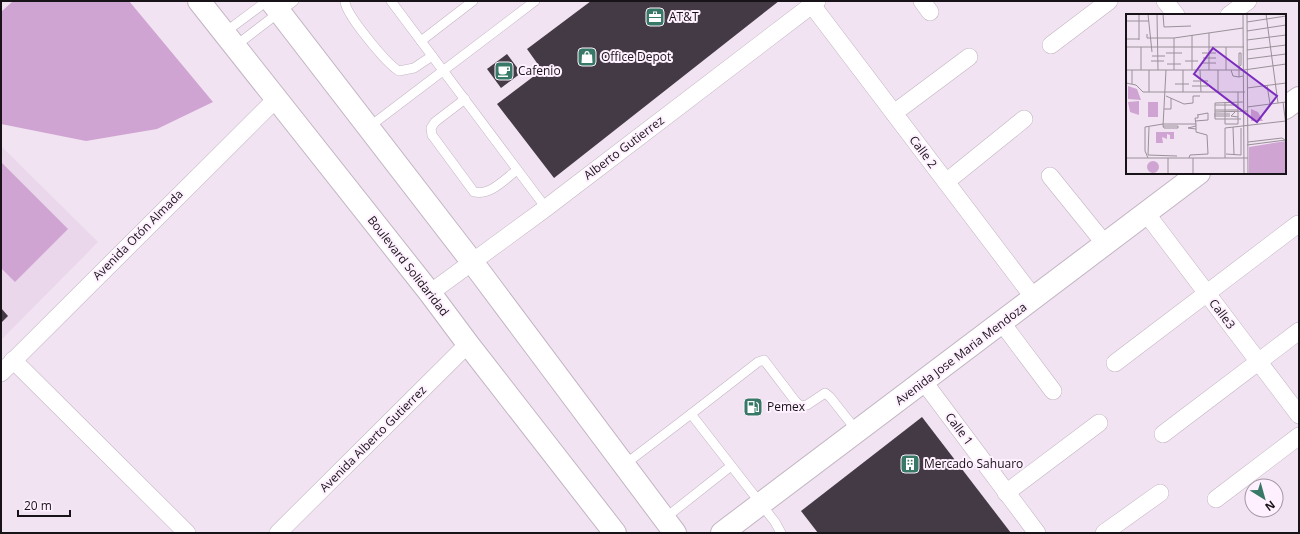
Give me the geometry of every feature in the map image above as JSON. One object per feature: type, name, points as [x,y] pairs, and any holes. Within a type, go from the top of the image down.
[{"type":"main road","name":"Boulevard Solidaridad","points":[[199,1],[430,293],[615,533]]},
{"type":"main road","points":[[278,4],[369,127],[473,263],[623,466],[670,526]]},
{"type":"main road","points":[[1286,107],[1299,98]]},
{"type":"main road","name":"Avenida Jose Maria Mendoza","points":[[722,533],[858,432],[1198,174]]},
{"type":"street","points":[[1051,45],[1109,1]]},
{"type":"street","points":[[1165,1],[1175,14]]},
{"type":"street","points":[[1230,14],[1248,1]]},
{"type":"street","name":"Calle 2","points":[[814,3],[894,113],[1034,298]]},
{"type":"street","name":"Alberto Gutierrez","points":[[430,293],[473,263],[546,208],[814,3]]},
{"type":"street","points":[[894,113],[969,57]]},
{"type":"street","name":"Avenida Otón Almada","points":[[1,373],[276,99]]},
{"type":"street","points":[[946,182],[1024,119]]},
{"type":"street","points":[[1050,176],[1105,244]]},
{"type":"street","name":"Calle3","points":[[1146,213],[1299,415]]},
{"type":"street","points":[[1115,363],[1298,224]]},
{"type":"street","points":[[1002,323],[1053,391]]},
{"type":"street","points":[[1163,434],[1299,331]]},
{"type":"street","name":"Avenida Alberto Gutierrez","points":[[278,533],[468,344]]},
{"type":"street","points":[[13,360],[187,533]]},
{"type":"street","name":"Calle 1","points":[[924,382],[1037,533]]},
{"type":"street","points":[[1006,493],[1099,424]]},
{"type":"street","points":[[1216,498],[1299,436]]},
{"type":"street","points":[[1104,533],[1160,492]]},
{"type":"lane","points":[[345,1],[348,11],[356,22],[387,61],[399,72],[414,68],[432,56]]},
{"type":"lane","points":[[404,1],[393,4],[546,208]]},
{"type":"lane","points":[[421,41],[473,1]]},
{"type":"lane","points":[[369,127],[535,1]]},
{"type":"lane","points":[[229,40],[278,4]]},
{"type":"lane","points":[[229,40],[278,4]]},
{"type":"lane","points":[[465,99],[435,122],[431,128],[432,135],[474,192],[481,194],[489,191],[517,170]]},
{"type":"lane","points":[[623,466],[758,362],[764,360],[796,402],[801,406],[807,405],[825,393],[830,397],[858,432]]},
{"type":"lane","points":[[691,414],[761,504],[781,533]]},
{"type":"lane","points":[[670,526],[732,466]]},
{"type":"shaded area","points":[[13,1],[129,1],[213,102],[157,129],[86,141],[1,124],[1,12]]},
{"type":"shaded area","points":[[1,146],[98,242],[1,340]]},
{"type":"shaded area","points":[[1,162],[68,229],[15,282],[1,268]]},
{"type":"building","points":[[591,1],[779,1],[554,178],[497,104],[542,70],[527,49]]},
{"type":"building","name":"Cafenio","points":[[507,54],[521,73],[501,88],[487,69]]},
{"type":"building","points":[[1,308],[8,316],[1,323]]},
{"type":"building","name":"Mercado Sahuaro","points":[[922,417],[1011,533],[818,533],[801,511]]},
{"type":"place","name":"AT&T","points":[[655,17]]},
{"type":"place","name":"Office Depot","points":[[587,57]]},
{"type":"place","name":"Cafenio","points":[[504,71]]},
{"type":"place","name":"Pemex","points":[[753,407]]},
{"type":"place","name":"Mercado Sahuaro","points":[[910,464]]}]
